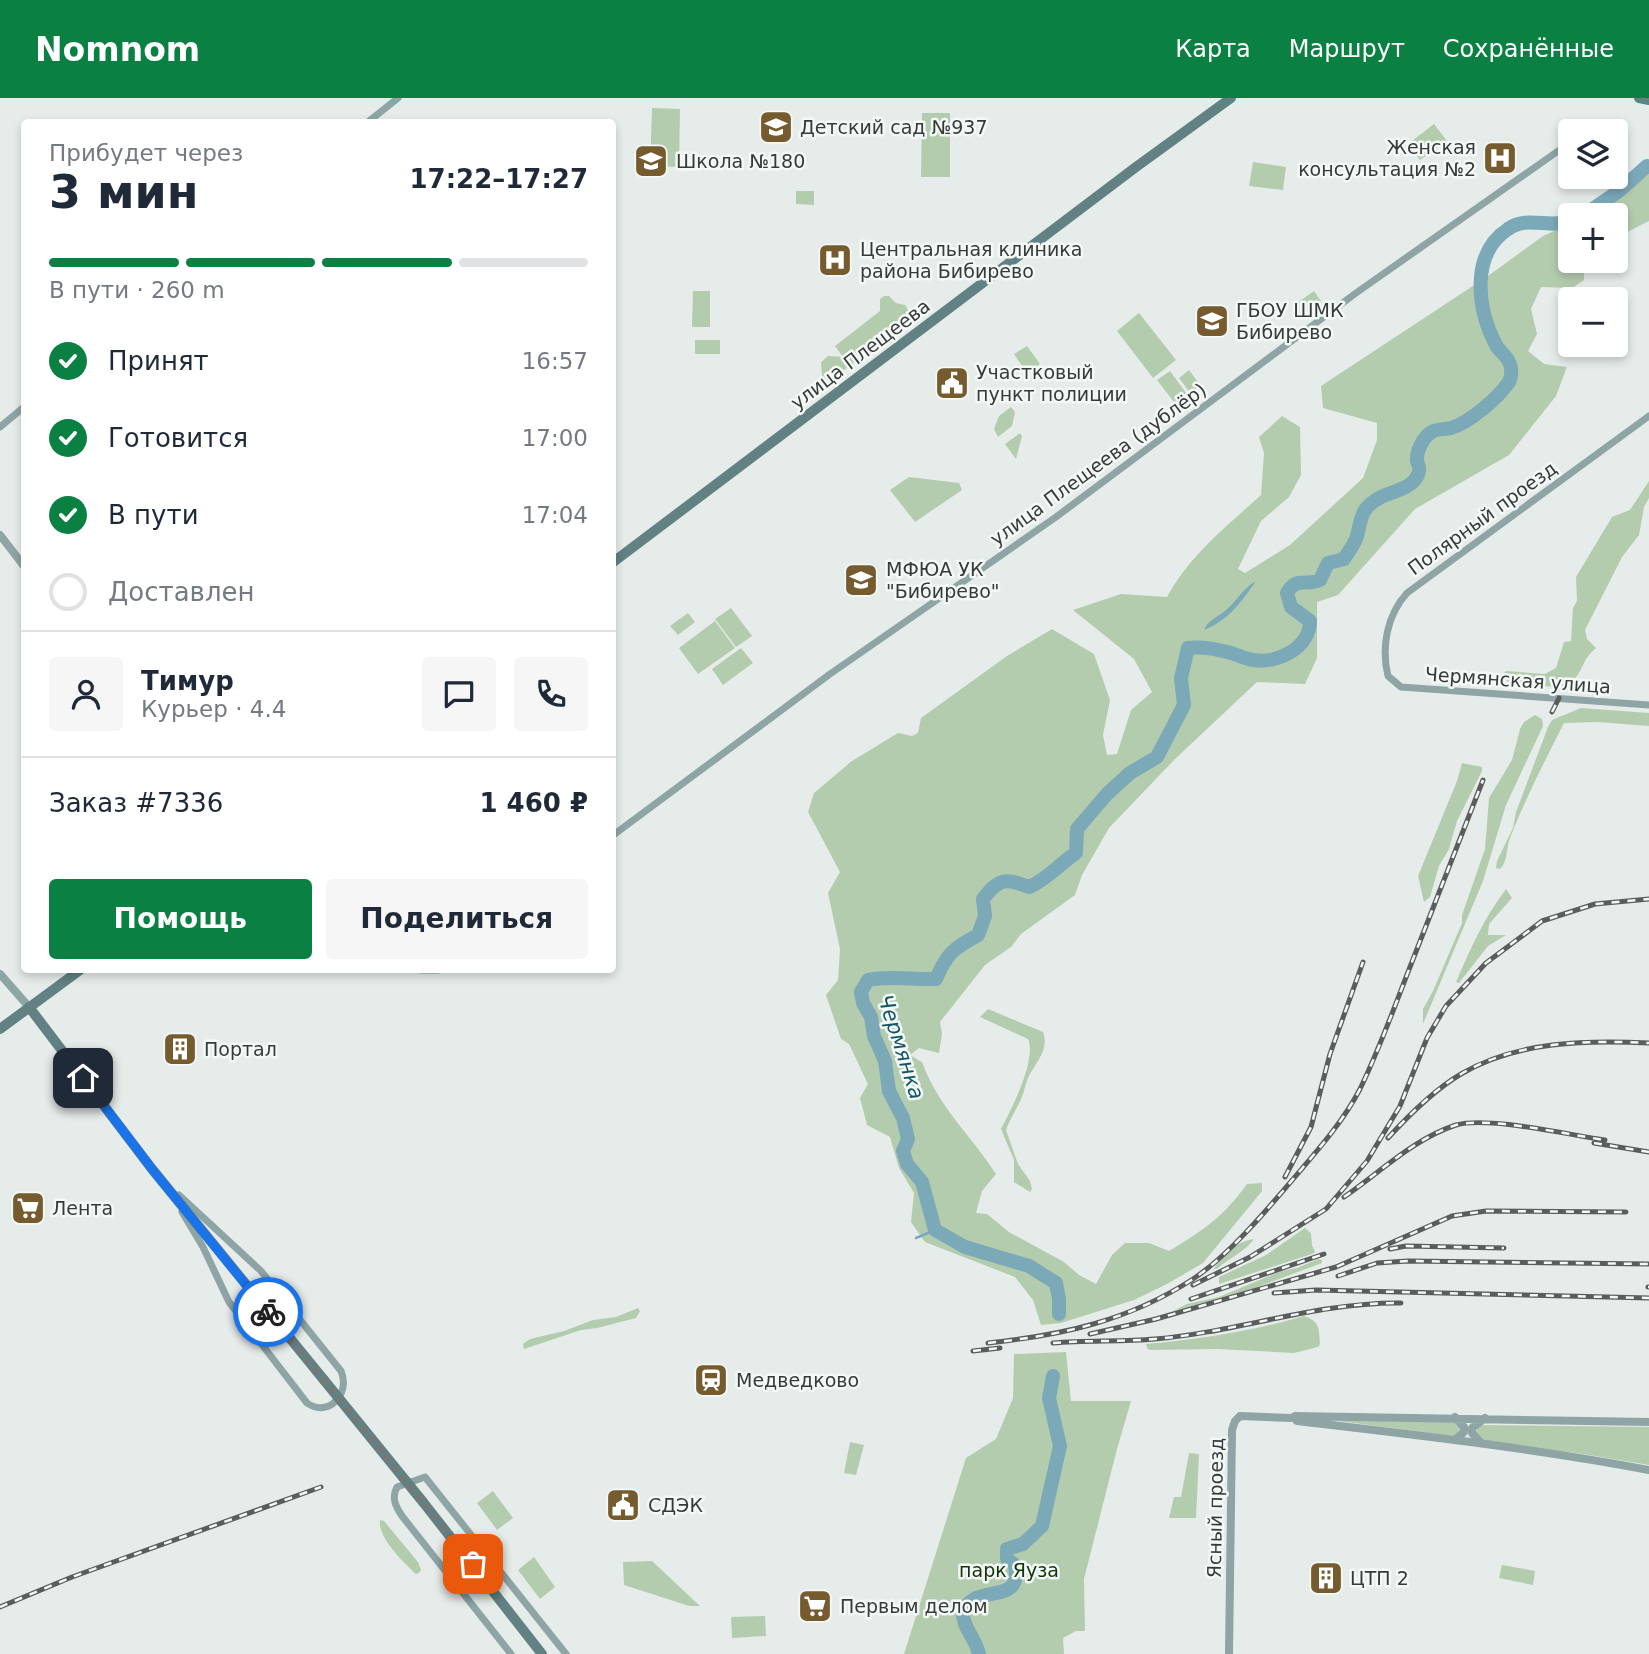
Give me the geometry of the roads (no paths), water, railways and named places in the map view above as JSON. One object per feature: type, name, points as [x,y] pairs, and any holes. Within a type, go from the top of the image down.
[{"type":"main road","name":"улица Плещеева","points":[[616,560],[1231,98]]},
{"type":"main road","points":[[1639,98],[1649,100]]},
{"type":"main road","points":[[0,1029],[76,973]]},
{"type":"main road","points":[[29,1007],[152,1169],[423,1502],[542,1654]]},
{"type":"street","points":[[372,119],[398,98]]},
{"type":"street","name":"улица Плещеева (дублёр)","points":[[616,833],[830,674],[1056,517],[1365,287],[1558,151]]},
{"type":"street","points":[[0,427],[21,410]]},
{"type":"street","name":"Полярный проезд","points":[[1388,676],[1385,647],[1389,626],[1397,604],[1407,593],[1649,416]]},
{"type":"street","points":[[0,535],[21,562]]},
{"type":"street","name":"Чермянская улица","points":[[1388,676],[1401,687],[1422,690],[1649,705]]},
{"type":"street","points":[[0,974],[29,1007]]},
{"type":"street","points":[[152,1169],[201,1218],[261,1271],[332,1359],[341,1371],[345,1385],[344,1392],[336,1402],[320,1407],[307,1403],[229,1301],[203,1247],[169,1190]]},
{"type":"street","name":"Ясный проезд","points":[[1228,1654],[1232,1430],[1240,1416],[1292,1418]]},
{"type":"street","points":[[1455,1417],[1464,1427],[1464,1432],[1455,1440]]},
{"type":"street","points":[[1292,1418],[1455,1417],[1649,1422]]},
{"type":"street","points":[[1292,1418],[1294,1421],[1586,1458],[1649,1470]]},
{"type":"street","points":[[1481,1443],[1472,1433],[1472,1428],[1485,1418]]},
{"type":"street","points":[[511,1654],[402,1516],[394,1494],[401,1484],[425,1477],[566,1654]]},
{"type":"water","points":[[1256,581],[1227,616],[1204,630],[1247,587]]},
{"type":"waterway","name":"Чермянка","points":[[1602,203],[1647,166]]},
{"type":"waterway","name":"Чермянка","points":[[1059,1314],[1056,1283],[1029,1266],[965,1247],[935,1230],[922,1182],[907,1164],[903,1151],[908,1139],[903,1118],[889,1091],[885,1061],[874,1036],[871,1017],[863,1003],[861,992],[868,980],[936,979],[952,952],[978,935],[985,916],[983,899],[994,887],[1008,881],[1029,887],[1076,853],[1077,829],[1107,794],[1130,773],[1157,757],[1184,705],[1181,678],[1188,648],[1215,649],[1262,661],[1282,657],[1298,646],[1309,631],[1310,621],[1291,607],[1287,593],[1295,584],[1320,580],[1328,563],[1344,559],[1355,542],[1363,514],[1369,505],[1409,485],[1417,477],[1418,454],[1427,435],[1466,421],[1491,402],[1509,382],[1510,364],[1497,347],[1481,299],[1482,267],[1487,253],[1496,240],[1515,225],[1531,222],[1558,224]]},
{"type":"waterway","points":[[916,1238],[935,1230]]},
{"type":"waterway","name":"Чермянка","points":[[979,1654],[965,1623],[962,1609],[976,1598],[1011,1587],[1016,1575],[1015,1565],[1007,1559],[1007,1549],[1023,1544],[1042,1526],[1060,1446],[1049,1398],[1053,1376]]},
{"type":"railway","points":[[1552,712],[1559,698]]},
{"type":"railway","points":[[988,1343],[1069,1330],[1144,1306],[1206,1269],[1233,1246],[1271,1204],[1329,1136],[1360,1089],[1483,780]]},
{"type":"railway","points":[[1193,1285],[1250,1257],[1326,1209],[1367,1161],[1400,1106],[1427,1038],[1446,1006],[1486,963],[1542,921],[1595,904],[1649,899]]},
{"type":"railway","points":[[1285,1177],[1311,1127],[1330,1054],[1363,962]]},
{"type":"railway","points":[[1388,1138],[1422,1103],[1451,1080],[1483,1063],[1505,1055],[1552,1045],[1649,1043]]},
{"type":"railway","points":[[1344,1197],[1412,1147],[1456,1125],[1508,1124],[1605,1140]]},
{"type":"railway","points":[[1594,1143],[1649,1152]]},
{"type":"railway","points":[[1090,1334],[1156,1319],[1336,1267],[1452,1216],[1486,1211],[1626,1212]]},
{"type":"railway","points":[[1390,1249],[1406,1246],[1504,1248]]},
{"type":"railway","points":[[1191,1299],[1324,1254]]},
{"type":"railway","points":[[1338,1276],[1377,1263],[1408,1261],[1649,1264]]},
{"type":"railway","points":[[1274,1293],[1316,1290],[1649,1298]]},
{"type":"railway","points":[[1053,1343],[1155,1339],[1339,1307],[1401,1303]]},
{"type":"railway","points":[[973,1351],[1000,1348]]},
{"type":"railway","points":[[0,1607],[72,1577],[321,1487]]},
{"type":"place","name":"Детский сад №937","points":[[776,127]]},
{"type":"place","name":"Женская консультация №2","points":[[1500,158]]},
{"type":"place","name":"Школа №180","points":[[651,161]]},
{"type":"place","name":"Центральная клиника района Бибирево","points":[[835,260]]},
{"type":"place","name":"ГБОУ ШМК Бибирево","points":[[1212,321]]},
{"type":"place","name":"Участковый пункт полиции","points":[[952,383]]},
{"type":"place","name":"МФЮА УК \"Бибирево\"","points":[[861,580]]},
{"type":"place","name":"Портал","points":[[180,1049]]},
{"type":"place","name":"Лента","points":[[28,1208]]},
{"type":"place","name":"Медведково","points":[[711,1380]]},
{"type":"place","name":"СДЭК","points":[[623,1505]]},
{"type":"place","name":"ЦТП 2","points":[[1326,1578]]},
{"type":"place","name":"Первым делом","points":[[815,1606]]},
{"type":"park label","name":"парк Яуза","points":[[1009,1570]]}]
